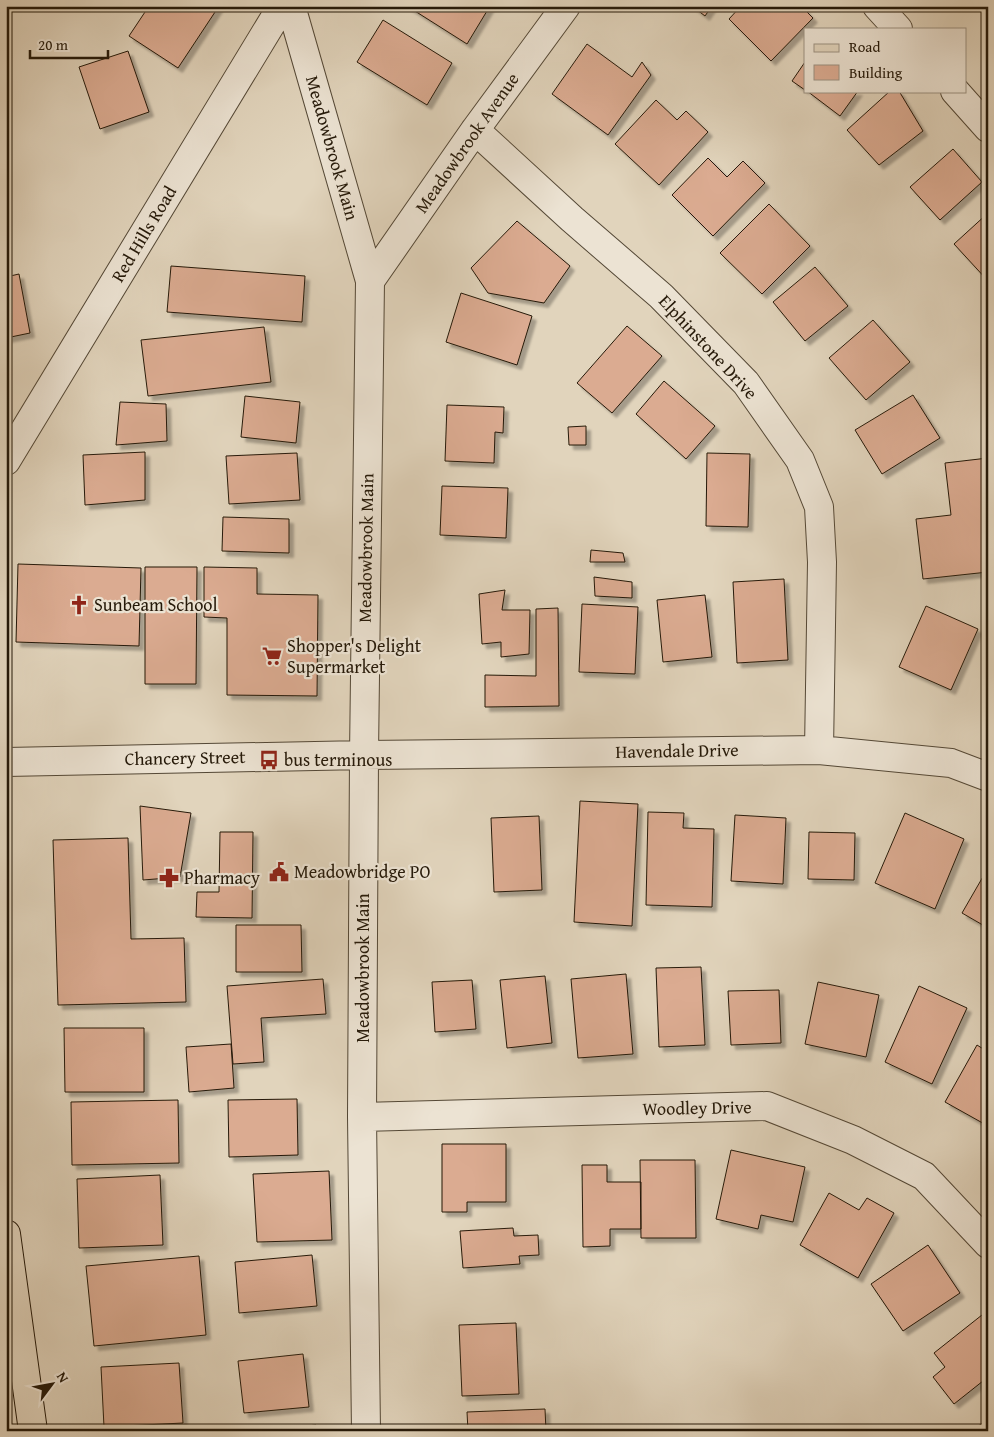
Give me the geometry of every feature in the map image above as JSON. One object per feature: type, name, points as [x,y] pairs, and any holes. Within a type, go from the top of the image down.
[{"type":"main road","points":[[6,1234],[8,1264],[33,1431]]},
{"type":"street","name":"Red Hills Road","points":[[6,461],[282,6]]},
{"type":"street","name":"Meadowbrook Main","points":[[291,6],[370,282],[362,1116],[366,1431]]},
{"type":"street","name":"Meadowbrook Avenue","points":[[370,282],[475,130],[566,6]]},
{"type":"street","points":[[877,6],[897,28]]},
{"type":"street","points":[[956,92],[988,128]]},
{"type":"street","name":"Elphinstone Drive","points":[[475,130],[661,296],[746,383],[800,460],[819,507],[822,562],[819,750]]},
{"type":"street","name":"Havendale Drive","points":[[364,755],[819,750],[951,762],[988,777]]},
{"type":"street","name":"Chancery Street","points":[[6,762],[364,755]]},
{"type":"street","name":"Woodley Drive","points":[[362,1116],[767,1106],[853,1140],[924,1176],[988,1244]]},
{"type":"building","points":[[149,6],[219,6],[178,68],[129,36]]},
{"type":"building","points":[[407,6],[490,6],[467,44]]},
{"type":"building","points":[[692,6],[712,6],[705,16]]},
{"type":"building","points":[[741,6],[801,6],[813,18],[771,61],[729,19]]},
{"type":"building","points":[[383,20],[452,63],[427,105],[357,62]]},
{"type":"building","points":[[587,44],[632,77],[642,62],[651,75],[608,135],[552,94]]},
{"type":"building","points":[[128,51],[149,112],[100,129],[79,67]]},
{"type":"building","points":[[804,63],[804,89],[792,81]]},
{"type":"building","points":[[808,92],[857,92],[840,116]]},
{"type":"building","points":[[889,92],[900,92],[923,131],[879,165],[847,130]]},
{"type":"building","points":[[656,100],[677,120],[686,111],[708,132],[659,185],[615,144]]},
{"type":"building","points":[[953,149],[982,182],[940,220],[910,187]]},
{"type":"building","points":[[708,158],[727,177],[743,161],[765,183],[713,236],[672,195]]},
{"type":"building","points":[[769,204],[810,246],[762,294],[720,253]]},
{"type":"building","points":[[988,213],[988,281],[954,244]]},
{"type":"building","points":[[517,221],[570,266],[544,303],[488,293],[471,268]]},
{"type":"building","points":[[171,266],[305,276],[302,322],[167,312]]},
{"type":"building","points":[[815,267],[848,306],[805,341],[773,302]]},
{"type":"building","points":[[19,274],[30,333],[6,338],[6,277]]},
{"type":"building","points":[[461,293],[532,316],[517,365],[446,342]]},
{"type":"building","points":[[873,320],[910,362],[866,400],[829,358]]},
{"type":"building","points":[[627,326],[662,356],[612,413],[577,383]]},
{"type":"building","points":[[264,327],[271,382],[148,396],[141,340]]},
{"type":"building","points":[[664,381],[715,426],[686,459],[636,414]]},
{"type":"building","points":[[913,395],[940,438],[882,474],[855,430]]},
{"type":"building","points":[[245,396],[300,402],[296,443],[241,437]]},
{"type":"building","points":[[120,402],[166,404],[167,441],[116,445]]},
{"type":"building","points":[[447,405],[504,407],[503,433],[495,432],[494,463],[445,461]]},
{"type":"building","points":[[586,426],[586,445],[569,445],[568,427]]},
{"type":"building","points":[[145,452],[145,500],[85,505],[83,455]]},
{"type":"building","points":[[297,453],[300,500],[229,504],[226,456]]},
{"type":"building","points":[[707,453],[750,454],[748,527],[706,526]]},
{"type":"building","points":[[988,458],[988,519],[984,520],[988,572],[923,579],[916,519],[951,515],[945,463]]},
{"type":"building","points":[[442,486],[508,488],[506,538],[440,535]]},
{"type":"building","points":[[223,517],[289,519],[289,553],[222,551]]},
{"type":"building","points":[[591,550],[623,553],[625,562],[590,562]]},
{"type":"building","name":"Sunbeam School","points":[[18,564],[141,568],[139,646],[16,642]]},
{"type":"building","points":[[145,567],[197,567],[196,684],[145,684]]},
{"type":"building","name":"Shopper's Delight Supermarket","points":[[204,567],[257,568],[257,594],[318,595],[317,696],[227,695],[227,618],[204,617]]},
{"type":"building","points":[[594,577],[632,582],[632,598],[595,596]]},
{"type":"building","points":[[784,579],[788,660],[737,663],[733,582]]},
{"type":"building","points":[[505,590],[502,610],[530,610],[529,654],[501,657],[501,642],[482,644],[479,594]]},
{"type":"building","points":[[705,595],[712,657],[663,662],[657,600]]},
{"type":"building","points":[[582,604],[638,607],[635,674],[579,672]]},
{"type":"building","points":[[926,606],[978,629],[951,690],[899,667]]},
{"type":"building","points":[[558,608],[559,706],[485,707],[485,675],[536,676],[536,609]]},
{"type":"building","points":[[580,801],[638,804],[632,926],[574,922]]},
{"type":"building","points":[[140,806],[191,813],[180,877],[143,880]]},
{"type":"building","points":[[648,812],[684,813],[683,828],[714,829],[712,907],[646,905]]},
{"type":"building","points":[[905,813],[964,839],[935,909],[875,883]]},
{"type":"building","points":[[735,815],[786,818],[783,884],[731,881]]},
{"type":"building","points":[[539,816],[542,890],[494,892],[491,818]]},
{"type":"building","points":[[220,832],[253,832],[252,918],[196,917],[197,892],[219,892]]},
{"type":"building","points":[[809,832],[855,833],[854,880],[808,879]]},
{"type":"building","points":[[128,838],[131,939],[184,938],[186,1002],[58,1005],[53,840]]},
{"type":"building","points":[[988,868],[988,928],[962,913]]},
{"type":"building","points":[[236,925],[301,925],[302,972],[236,972]]},
{"type":"building","points":[[701,967],[705,1045],[659,1047],[656,968]]},
{"type":"building","points":[[626,974],[633,1054],[578,1058],[571,979]]},
{"type":"building","points":[[545,976],[552,1043],[507,1048],[500,980]]},
{"type":"building","points":[[323,979],[326,1014],[261,1018],[264,1062],[233,1064],[227,986]]},
{"type":"building","points":[[472,980],[476,1029],[435,1032],[432,982]]},
{"type":"building","points":[[818,982],[879,995],[866,1057],[805,1044]]},
{"type":"building","points":[[919,986],[967,1008],[932,1084],[885,1062]]},
{"type":"building","points":[[779,990],[781,1043],[731,1045],[728,991]]},
{"type":"building","points":[[64,1028],[144,1028],[144,1092],[65,1092]]},
{"type":"building","points":[[231,1044],[234,1088],[189,1092],[186,1047]]},
{"type":"building","points":[[977,1045],[988,1052],[988,1126],[945,1102]]},
{"type":"building","points":[[297,1099],[298,1155],[229,1157],[228,1100]]},
{"type":"building","points":[[178,1100],[179,1163],[72,1165],[71,1102]]},
{"type":"building","points":[[442,1144],[506,1144],[506,1202],[467,1202],[467,1212],[442,1212]]},
{"type":"building","points":[[731,1150],[805,1167],[793,1222],[761,1215],[758,1229],[716,1219]]},
{"type":"building","points":[[640,1160],[695,1160],[696,1238],[641,1238]]},
{"type":"building","points":[[582,1165],[607,1165],[607,1182],[641,1182],[641,1229],[610,1229],[610,1246],[583,1247]]},
{"type":"building","points":[[329,1171],[332,1240],[257,1242],[253,1174]]},
{"type":"building","points":[[160,1175],[163,1245],[79,1248],[77,1179]]},
{"type":"building","points":[[829,1193],[859,1210],[867,1198],[894,1213],[858,1278],[800,1245]]},
{"type":"building","points":[[513,1228],[514,1236],[538,1235],[539,1255],[519,1256],[520,1264],[463,1268],[460,1231]]},
{"type":"building","points":[[928,1245],[960,1293],[903,1331],[871,1284]]},
{"type":"building","points":[[312,1255],[317,1306],[239,1313],[235,1262]]},
{"type":"building","points":[[199,1256],[206,1335],[94,1346],[86,1266]]},
{"type":"building","points":[[987,1311],[988,1377],[954,1404],[933,1377],[945,1367],[934,1353]]},
{"type":"building","points":[[516,1323],[519,1394],[462,1396],[459,1325]]},
{"type":"building","points":[[303,1354],[309,1407],[244,1413],[238,1361]]},
{"type":"building","points":[[179,1363],[183,1423],[104,1427],[101,1367]]},
{"type":"building","points":[[545,1409],[546,1431],[468,1431],[467,1412]]},
{"type":"building","points":[[988,1420],[988,1431],[970,1431]]},
{"type":"building","points":[[316,1425],[316,1431],[259,1431]]},
{"type":"place","name":"Sunbeam School","points":[[79,605]]},
{"type":"place","name":"Shopper's Delight Supermarket","points":[[272,656]]},
{"type":"place","name":"bus terminous","points":[[269,760]]},
{"type":"place","name":"Meadowbridge PO","points":[[279,872]]},
{"type":"place","name":"Pharmacy","points":[[169,878]]}]
